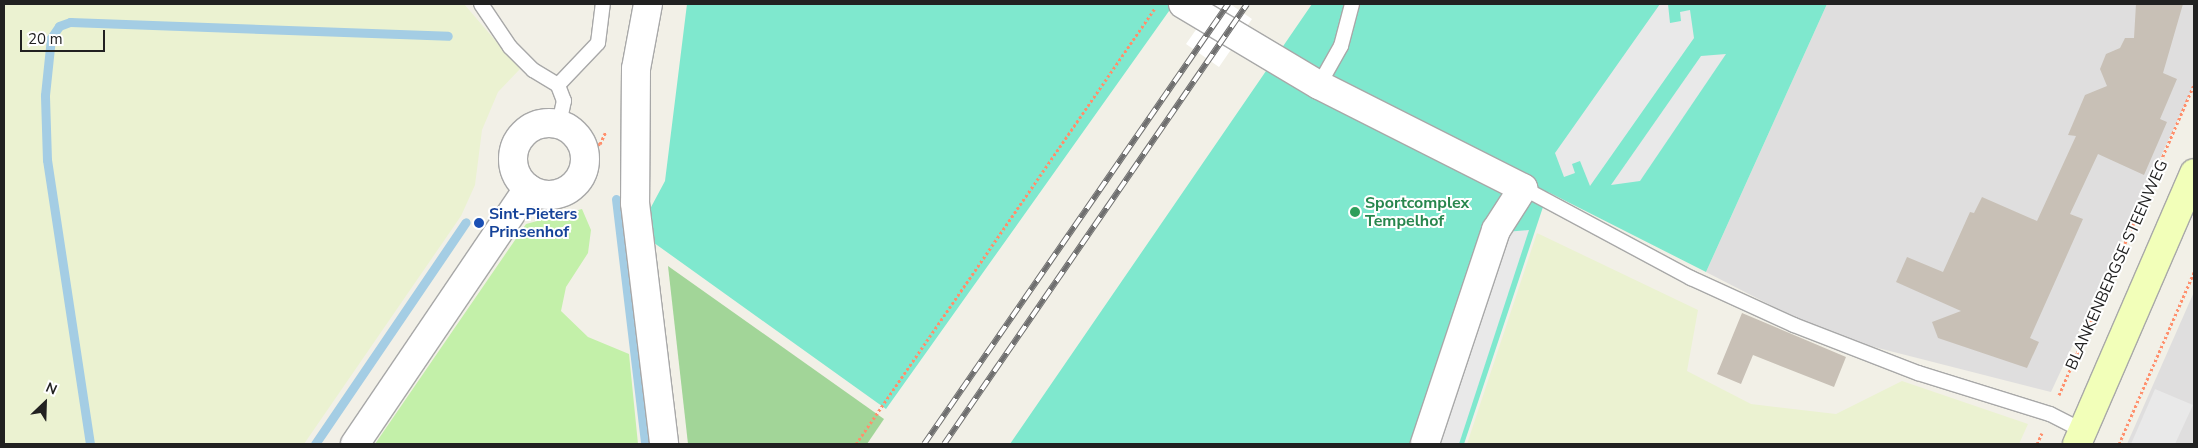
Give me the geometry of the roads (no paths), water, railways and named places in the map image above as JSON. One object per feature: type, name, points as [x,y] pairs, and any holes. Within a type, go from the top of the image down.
[{"type":"main road","name":"BLANKENBERGSE STEENWEG","points":[[2080,438],[2194,173]]},
{"type":"street","points":[[648,4],[636,69],[635,193],[664,444]]},
{"type":"street","points":[[1183,4],[1319,85],[1523,188],[1496,230],[1425,444]]},
{"type":"street","points":[[559,124],[582,145],[582,175],[564,192],[540,194],[528,188],[514,168],[517,143],[535,126],[559,124]]},
{"type":"street","points":[[354,444],[528,188]]},
{"type":"lane","points":[[481,4],[510,47],[533,70],[558,85],[564,101],[559,124]]},
{"type":"lane","points":[[558,85],[598,42],[603,4]]},
{"type":"lane","points":[[1319,85],[1341,46],[1352,4]]},
{"type":"lane","points":[[1523,188],[1691,278],[1794,325],[1918,373],[2050,414],[2080,438]]},
{"type":"waterway","points":[[90,444],[47,160],[45,95],[51,38],[59,26],[70,22],[448,36]]},
{"type":"waterway","points":[[616,199],[645,444]]},
{"type":"waterway","points":[[315,444],[466,222]]},
{"type":"railway","points":[[924,444],[1228,4]]},
{"type":"railway","points":[[944,444],[1247,4]]},
{"type":"place","name":"Sportcomplex Tempelhof","points":[[1355,212]]},
{"type":"place","name":"Sint-Pieters Prinsenhof","points":[[479,223]]}]
